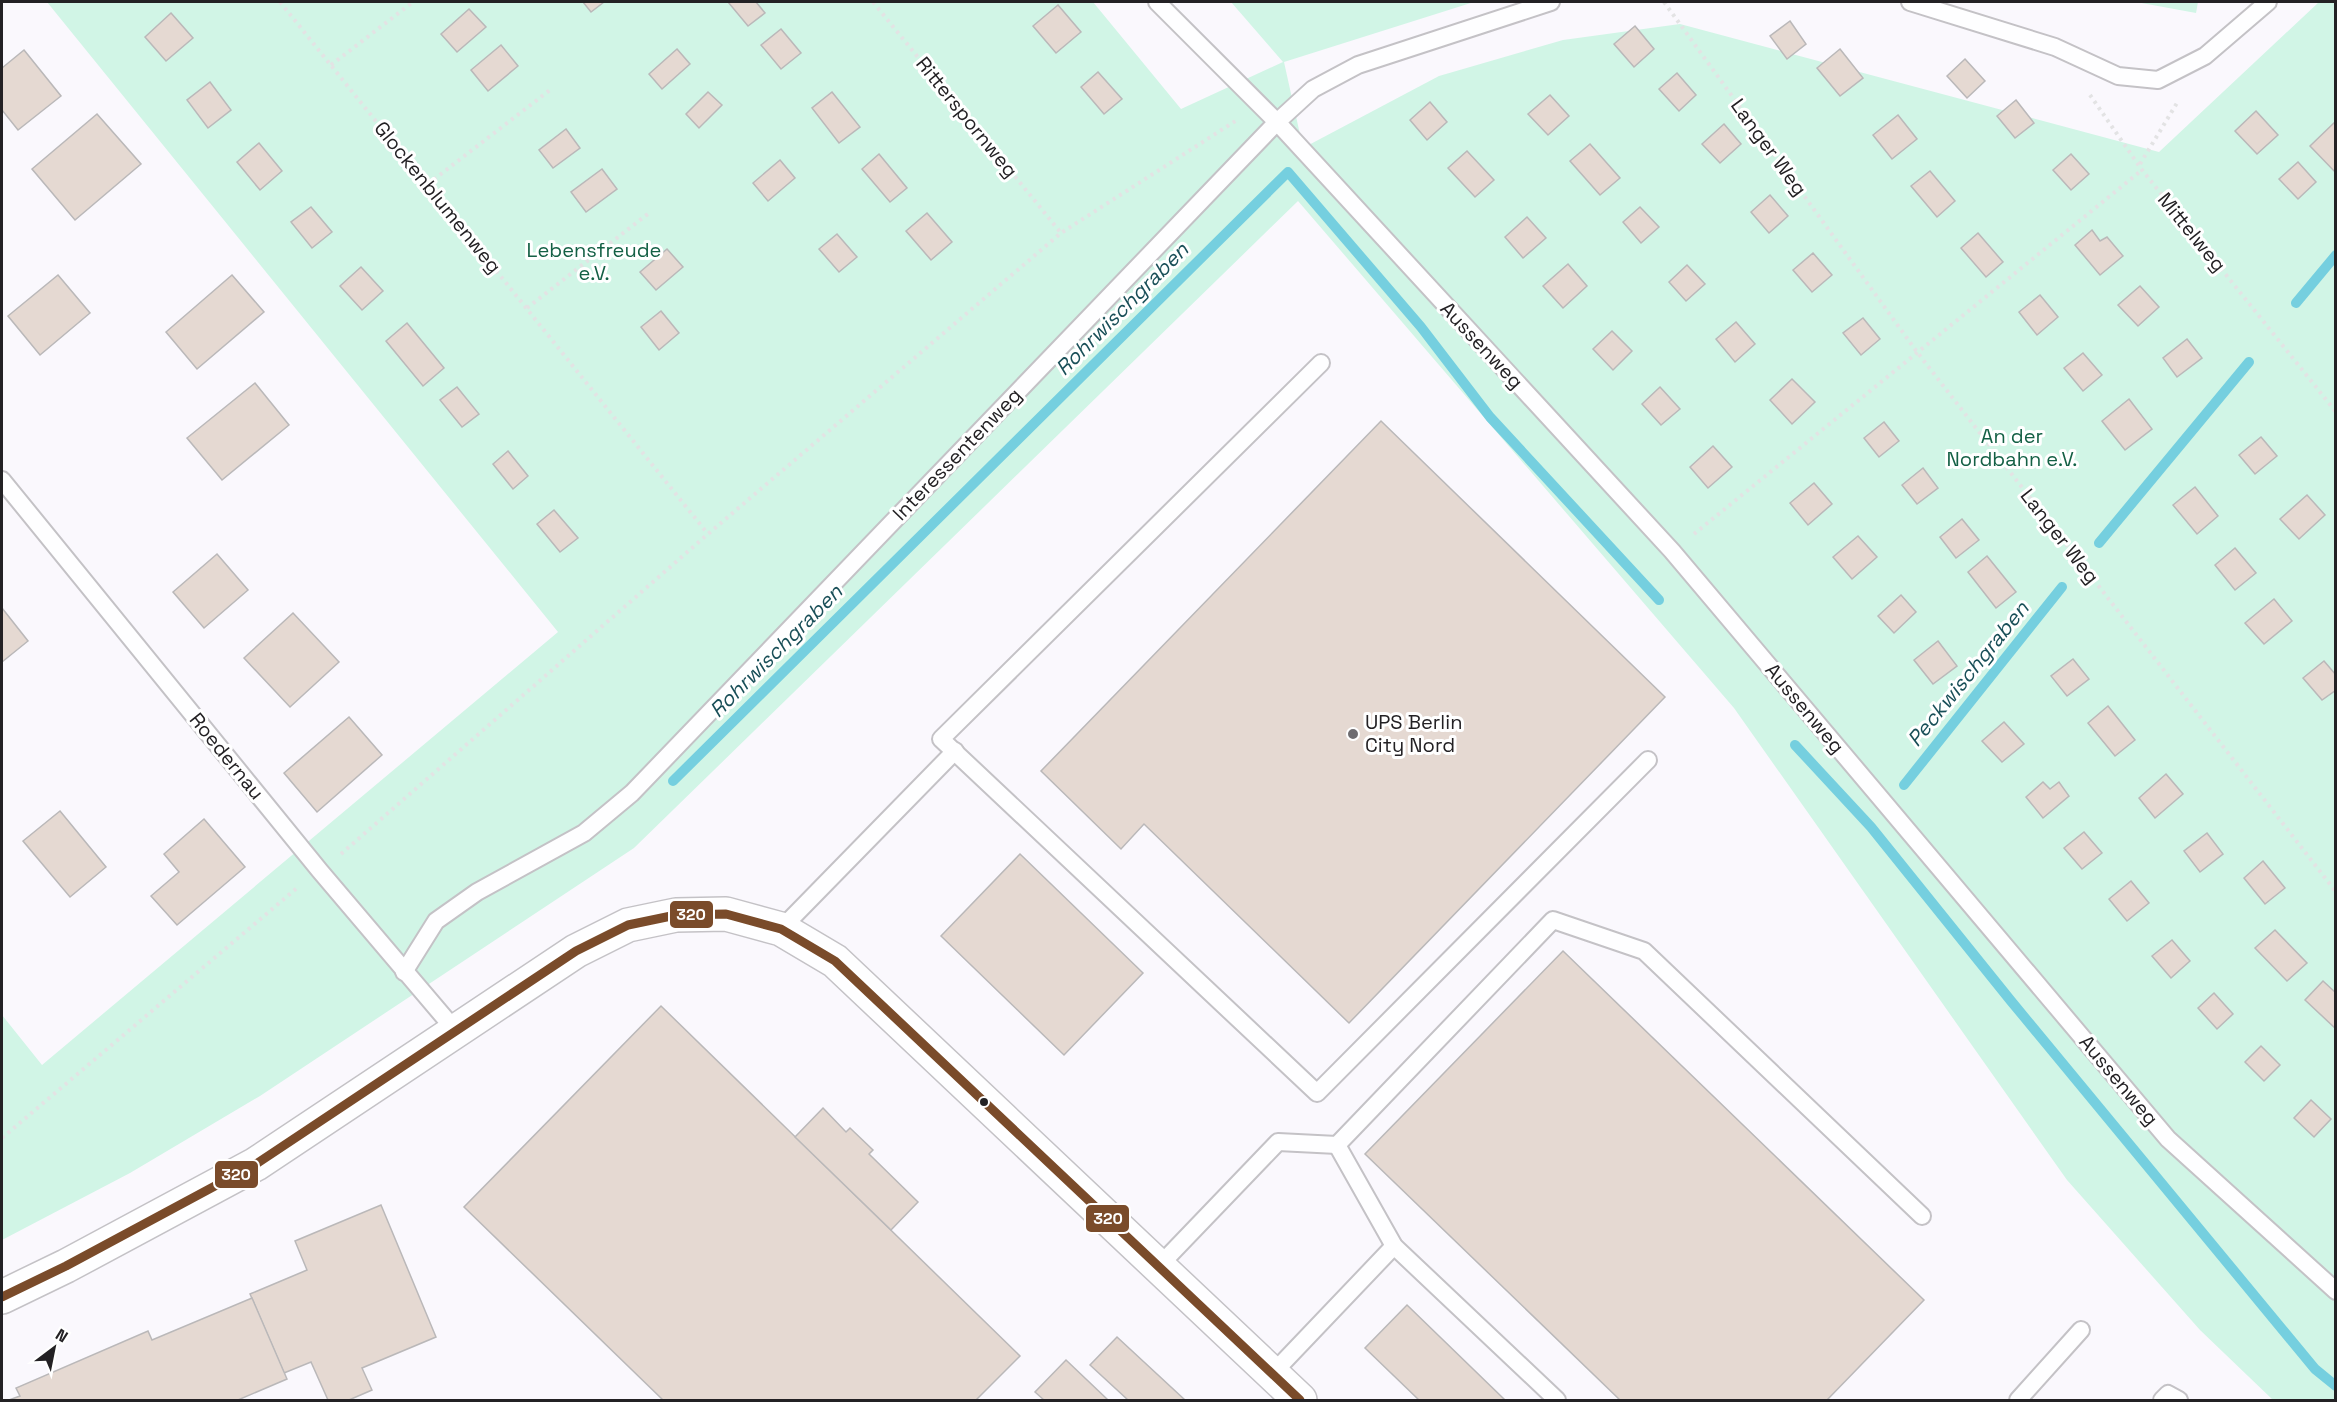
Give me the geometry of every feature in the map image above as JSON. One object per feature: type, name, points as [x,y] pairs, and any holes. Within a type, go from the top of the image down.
[{"type":"street","points":[[2,1297],[66,1266],[256,1164],[454,1030],[576,951],[628,925],[676,915],[726,914],[781,928],[835,961],[1300,1401]]},
{"type":"lane","name":"Aussenweg","points":[[1157,2],[1277,122],[1672,551],[2168,1138],[2336,1291]]},
{"type":"lane","name":"Interessentenweg","points":[[404,972],[436,921],[477,892],[584,832],[632,793],[1277,122],[1313,89],[1358,65],[1551,2]]},
{"type":"lane","points":[[1910,2],[2055,47],[2118,76],[2158,80],[2205,56],[2268,2]]},
{"type":"lane","points":[[1321,363],[941,739],[1317,1093],[1648,760]]},
{"type":"lane","name":"Roedernau","points":[[2,480],[320,871],[454,1030]]},
{"type":"lane","points":[[781,928],[954,752]]},
{"type":"lane","points":[[1159,1266],[1278,1142],[1337,1144],[1553,920],[1644,951],[1922,1216]]},
{"type":"lane","points":[[1337,1144],[1394,1246],[1557,1401]]},
{"type":"lane","points":[[1272,1374],[1394,1246]]},
{"type":"lane","points":[[2018,1401],[2081,1330]]},
{"type":"lane","points":[[2163,1401],[2168,1394],[2179,1401]]},
{"type":"path","name":"Glockenblumenweg","points":[[280,2],[708,534]]},
{"type":"path","points":[[331,65],[413,2]]},
{"type":"path","name":"Ritterspornweg","points":[[873,2],[1061,233]]},
{"type":"path","name":"Langer Weg","points":[[1664,2],[1917,352],[2336,892]]},
{"type":"path","points":[[2140,164],[2205,56]]},
{"type":"path","points":[[428,184],[550,90]]},
{"type":"path","name":"Mittelweg","points":[[2088,92],[2142,170],[2336,412]]},
{"type":"path","points":[[2,1138],[298,887],[320,871],[708,534],[1061,233],[1237,120],[1277,122]]},
{"type":"path","points":[[1686,540],[2142,170]]},
{"type":"path","points":[[527,308],[649,213]]},
{"type":"green space","points":[[47,2],[1093,2],[1181,109],[1283,62],[1231,2],[1474,2],[1284,62],[1303,148],[1439,76],[1563,40],[1680,24],[2159,152],[2319,2],[2335,2],[2335,1400],[2273,1400],[2200,1330],[2067,1180],[1734,708],[1298,201],[634,848],[260,1096],[130,1173],[2,1240],[2,1015],[42,1065],[558,632]]},
{"type":"green space","points":[[2136,2],[2198,2],[2196,13]]},
{"type":"building","points":[[583,2],[604,2],[591,12]]},
{"type":"building","points":[[728,2],[756,2],[765,13],[748,26]]},
{"type":"building","points":[[1058,5],[1081,32],[1056,53],[1033,26]]},
{"type":"building","points":[[469,9],[486,27],[457,52],[441,34]]},
{"type":"building","points":[[171,13],[193,38],[166,61],[145,37]]},
{"type":"building","points":[[1790,21],[1806,44],[1787,59],[1770,36]]},
{"type":"building","points":[[1635,26],[1654,49],[1634,67],[1614,44]]},
{"type":"building","points":[[781,29],[801,53],[781,69],[761,45]]},
{"type":"building","points":[[501,45],[518,66],[488,91],[471,70]]},
{"type":"building","points":[[677,49],[690,64],[662,89],[649,74]]},
{"type":"building","points":[[1840,49],[1863,78],[1840,96],[1817,68]]},
{"type":"building","points":[[24,50],[61,96],[18,130],[2,110],[2,68]]},
{"type":"building","points":[[1965,59],[1985,81],[1967,98],[1947,76]]},
{"type":"building","points":[[1098,72],[1122,99],[1104,114],[1081,87]]},
{"type":"building","points":[[1677,73],[1696,95],[1679,111],[1659,89]]},
{"type":"building","points":[[210,82],[231,110],[208,128],[187,100]]},
{"type":"building","points":[[708,92],[722,105],[699,128],[686,114]]},
{"type":"building","points":[[832,92],[860,127],[839,143],[812,108]]},
{"type":"building","points":[[1550,95],[1569,116],[1548,135],[1528,114]]},
{"type":"building","points":[[2016,100],[2034,123],[2015,138],[1997,116]]},
{"type":"building","points":[[1430,102],[1447,122],[1427,140],[1410,120]]},
{"type":"building","points":[[2256,111],[2278,135],[2257,154],[2235,131]]},
{"type":"building","points":[[97,114],[141,164],[75,220],[32,169]]},
{"type":"building","points":[[1898,115],[1917,139],[1892,159],[1873,135]]},
{"type":"building","points":[[2336,121],[2336,173],[2310,146]]},
{"type":"building","points":[[1724,124],[1741,144],[1720,163],[1702,144]]},
{"type":"building","points":[[566,129],[580,148],[553,168],[539,150]]},
{"type":"building","points":[[259,143],[282,171],[260,190],[237,162]]},
{"type":"building","points":[[1590,144],[1620,178],[1600,195],[1570,161]]},
{"type":"building","points":[[1467,151],[1494,180],[1475,197],[1448,168]]},
{"type":"building","points":[[879,154],[907,188],[890,202],[862,169]]},
{"type":"building","points":[[2071,154],[2089,174],[2071,190],[2053,170]]},
{"type":"building","points":[[780,160],[795,178],[768,201],[753,183]]},
{"type":"building","points":[[2298,162],[2316,182],[2298,199],[2279,179]]},
{"type":"building","points":[[602,169],[617,189],[586,212],[571,192]]},
{"type":"building","points":[[1930,171],[1955,201],[1937,217],[1911,186]]},
{"type":"building","points":[[1770,195],[1788,216],[1769,233],[1751,212]]},
{"type":"building","points":[[311,207],[332,232],[312,248],[291,222]]},
{"type":"building","points":[[1640,207],[1659,227],[1641,243],[1623,222]]},
{"type":"building","points":[[927,213],[952,242],[931,260],[906,231]]},
{"type":"building","points":[[1527,217],[1546,238],[1523,258],[1505,237]]},
{"type":"building","points":[[2092,230],[2100,241],[2107,237],[2123,256],[2100,275],[2075,245]]},
{"type":"building","points":[[1978,233],[2003,262],[1986,277],[1961,248]]},
{"type":"building","points":[[837,234],[857,257],[839,272],[819,249]]},
{"type":"building","points":[[667,249],[683,267],[656,290],[640,272]]},
{"type":"building","points":[[1813,253],[1832,275],[1812,292],[1793,270]]},
{"type":"building","points":[[1568,264],[1587,286],[1563,308],[1543,286]]},
{"type":"building","points":[[1687,265],[1705,284],[1686,301],[1669,282]]},
{"type":"building","points":[[361,267],[383,291],[362,310],[340,286]]},
{"type":"building","points":[[58,275],[90,313],[40,355],[8,316]]},
{"type":"building","points":[[232,275],[264,312],[197,369],[166,332]]},
{"type":"building","points":[[2140,286],[2159,307],[2138,326],[2118,305]]},
{"type":"building","points":[[2040,295],[2058,317],[2037,335],[2019,312]]},
{"type":"building","points":[[661,311],[679,333],[659,350],[641,327]]},
{"type":"building","points":[[1863,318],[1880,339],[1861,355],[1843,333]]},
{"type":"building","points":[[1736,322],[1755,344],[1735,362],[1716,339]]},
{"type":"building","points":[[407,323],[444,368],[423,386],[386,341]]},
{"type":"building","points":[[1612,331],[1632,351],[1613,370],[1593,349]]},
{"type":"building","points":[[2187,339],[2202,358],[2177,377],[2163,358]]},
{"type":"building","points":[[2083,353],[2102,375],[2083,391],[2064,368]]},
{"type":"building","points":[[1792,379],[1815,402],[1792,424],[1770,400]]},
{"type":"building","points":[[255,383],[289,425],[222,480],[187,438]]},
{"type":"building","points":[[457,387],[479,414],[462,427],[440,400]]},
{"type":"building","points":[[1660,387],[1680,409],[1661,425],[1642,404]]},
{"type":"building","points":[[2129,399],[2152,429],[2125,450],[2102,421]]},
{"type":"building","name":"UPS Berlin City Nord","points":[[1381,421],[1665,697],[1349,1023],[1144,824],[1121,849],[1041,771]]},
{"type":"building","points":[[1884,422],[1899,441],[1879,457],[1864,438]]},
{"type":"building","points":[[2261,437],[2277,456],[2255,474],[2239,455]]},
{"type":"building","points":[[1713,446],[1732,467],[1708,488],[1690,467]]},
{"type":"building","points":[[508,451],[528,476],[513,489],[493,464]]},
{"type":"building","points":[[1923,468],[1938,488],[1917,504],[1902,485]]},
{"type":"building","points":[[1814,483],[1832,504],[1808,525],[1790,503]]},
{"type":"building","points":[[2195,487],[2218,516],[2197,534],[2173,505]]},
{"type":"building","points":[[2307,495],[2325,515],[2299,539],[2280,519]]},
{"type":"building","points":[[554,510],[578,538],[560,552],[537,524]]},
{"type":"building","points":[[1962,519],[1979,540],[1956,558],[1940,537]]},
{"type":"building","points":[[1858,536],[1877,557],[1852,579],[1833,557]]},
{"type":"building","points":[[2235,548],[2256,573],[2235,590],[2215,565]]},
{"type":"building","points":[[217,554],[248,590],[204,628],[173,592]]},
{"type":"building","points":[[1987,556],[2016,592],[1996,608],[1968,572]]},
{"type":"building","points":[[1901,595],[1916,612],[1894,633],[1878,616]]},
{"type":"building","points":[[2274,599],[2292,621],[2264,644],[2245,623]]},
{"type":"building","points":[[2,608],[28,641],[2,662]]},
{"type":"building","points":[[293,613],[339,662],[290,707],[244,658]]},
{"type":"building","points":[[1938,641],[1957,666],[1933,684],[1914,660]]},
{"type":"building","points":[[2073,659],[2089,679],[2067,696],[2051,676]]},
{"type":"building","points":[[2324,661],[2336,675],[2336,690],[2322,700],[2303,678]]},
{"type":"building","points":[[2108,706],[2135,740],[2115,756],[2088,723]]},
{"type":"building","points":[[349,717],[382,755],[317,812],[284,773]]},
{"type":"building","points":[[2004,722],[2024,744],[2002,762],[1982,741]]},
{"type":"building","points":[[2166,774],[2183,794],[2155,818],[2139,798]]},
{"type":"building","points":[[2043,782],[2050,789],[2059,782],[2069,796],[2043,818],[2026,797]]},
{"type":"building","points":[[60,811],[106,867],[70,897],[23,841]]},
{"type":"building","points":[[204,819],[245,867],[177,925],[151,896],[179,872],[164,854]]},
{"type":"building","points":[[2084,832],[2102,853],[2082,869],[2064,848]]},
{"type":"building","points":[[2207,833],[2223,854],[2200,872],[2184,851]]},
{"type":"building","points":[[1020,854],[1143,973],[1064,1055],[941,936]]},
{"type":"building","points":[[2263,861],[2285,888],[2265,904],[2244,878]]},
{"type":"building","points":[[2131,881],[2149,903],[2127,921],[2109,899]]},
{"type":"building","points":[[2275,930],[2307,963],[2287,981],[2255,948]]},
{"type":"building","points":[[2172,940],[2190,961],[2171,978],[2152,956]]},
{"type":"building","points":[[1563,951],[1924,1300],[1827,1400],[1620,1400],[1365,1154]]},
{"type":"building","points":[[2323,981],[2336,993],[2336,1029],[2305,1000]]},
{"type":"building","points":[[2214,993],[2233,1014],[2217,1029],[2198,1008]]},
{"type":"building","points":[[661,1006],[1020,1356],[976,1400],[663,1400],[464,1207]]},
{"type":"building","points":[[2261,1046],[2280,1065],[2264,1081],[2245,1062]]},
{"type":"building","points":[[2311,1100],[2331,1119],[2314,1137],[2294,1118]]},
{"type":"building","points":[[823,1108],[846,1132],[850,1128],[873,1150],[869,1154],[918,1202],[891,1230],[795,1137]]},
{"type":"building","points":[[381,1205],[436,1337],[362,1368],[372,1390],[349,1400],[328,1400],[311,1362],[284,1373],[250,1294],[307,1270],[295,1241]]},
{"type":"building","points":[[252,1298],[287,1379],[238,1400],[9,1400],[20,1396],[16,1388],[148,1331],[152,1340]]},
{"type":"building","points":[[1407,1305],[1505,1400],[1419,1400],[1365,1348]]},
{"type":"building","points":[[1117,1337],[1185,1400],[1128,1400],[1090,1365]]},
{"type":"building","points":[[1066,1360],[1108,1400],[1044,1400],[1035,1392]]},
{"type":"waterway","name":"Rohrwischgraben","points":[[673,781],[1288,172],[1421,327],[1490,417],[1659,600]]},
{"type":"waterway","name":"Peckwischgraben","points":[[2296,303],[2336,255]]},
{"type":"waterway","name":"Peckwischgraben","points":[[2099,543],[2249,362]]},
{"type":"waterway","name":"Peckwischgraben","points":[[1904,785],[2062,587]]},
{"type":"waterway","points":[[1795,745],[1871,827],[2011,1001],[2315,1369],[2336,1386]]},
{"type":"transit line","name":"320","points":[[2,1297],[66,1266],[256,1164],[576,951],[628,925],[676,915],[726,914],[781,929],[835,961],[1300,1400]]},
{"type":"place","name":"UPS Berlin City Nord","points":[[1353,734]]},
{"type":"park label","name":"Lebensfreude e.V.","points":[[594,262]]},
{"type":"park label","name":"An der Nordbahn e.V.","points":[[2012,448]]}]
